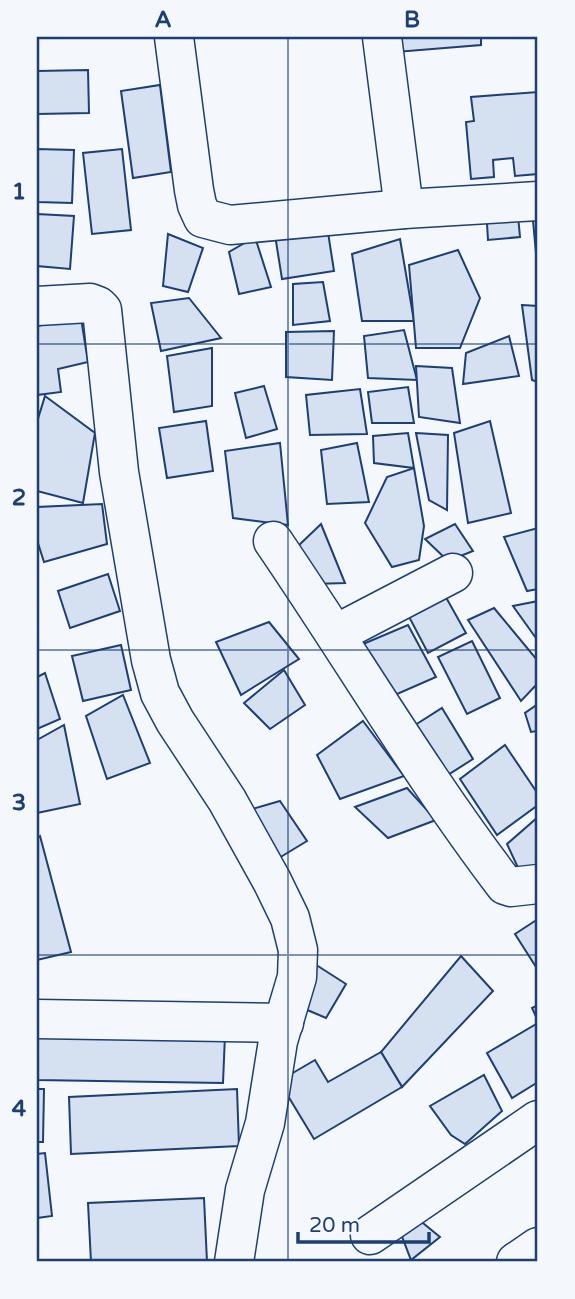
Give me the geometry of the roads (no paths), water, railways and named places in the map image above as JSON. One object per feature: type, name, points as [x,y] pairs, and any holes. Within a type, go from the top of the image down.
[{"type":"street","points":[[174,37],[194,190],[203,218],[230,225],[404,209],[538,201]]},
{"type":"street","points":[[382,37],[404,209]]},
{"type":"street","points":[[37,306],[89,303],[98,306],[104,317],[119,472],[151,660],[160,693],[175,721],[228,800],[290,918],[298,950],[297,977],[278,1041],[265,1123],[245,1190],[233,1262]]},
{"type":"street","points":[[273,541],[414,757],[505,885],[511,887],[538,884]]},
{"type":"street","points":[[336,634],[453,573]]},
{"type":"street","points":[[37,1018],[284,1023]]},
{"type":"street","points":[[370,1236],[538,1120]]},
{"type":"street","points":[[516,1262],[538,1247]]}]
